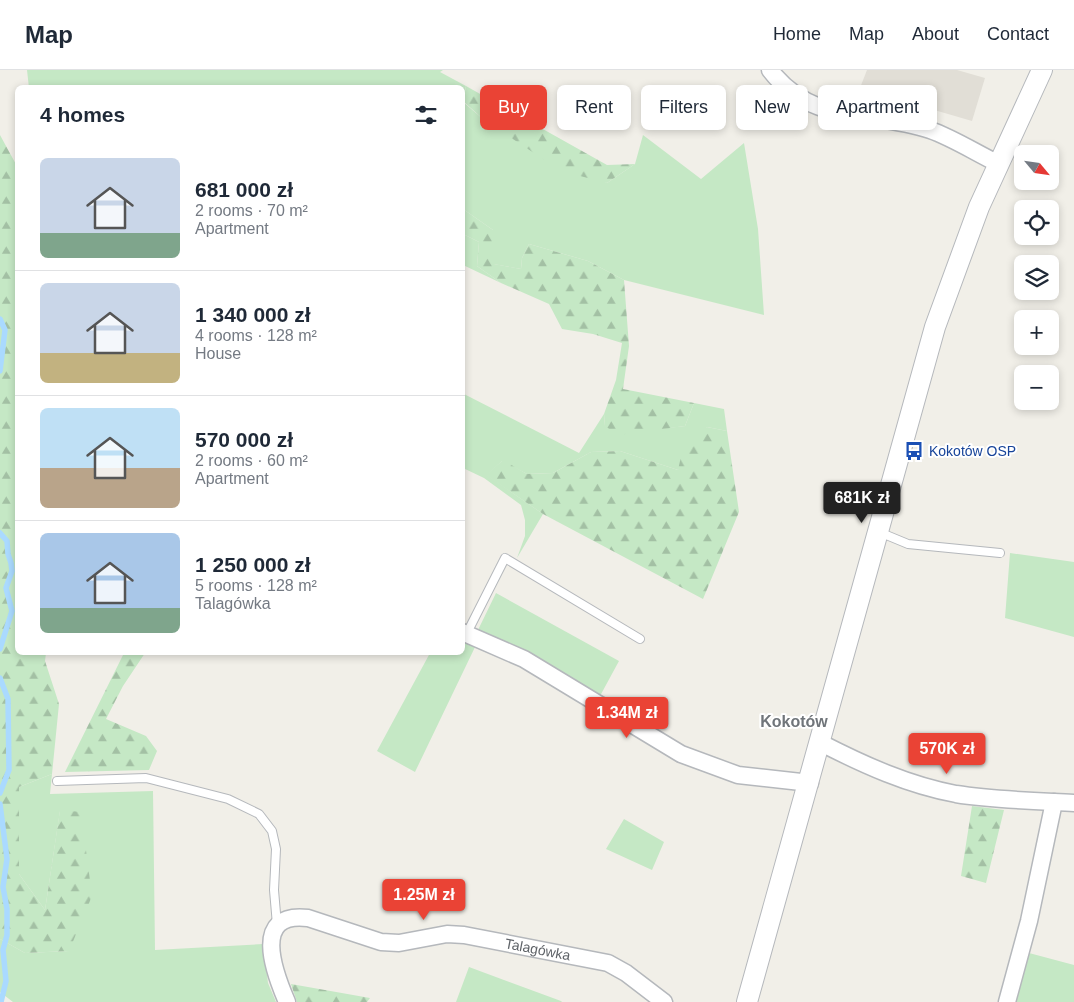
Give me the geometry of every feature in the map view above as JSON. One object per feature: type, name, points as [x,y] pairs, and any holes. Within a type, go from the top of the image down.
[{"type":"street","points":[[770,70],[796,96],[820,109],[836,114],[930,131],[999,164]]},
{"type":"street","points":[[747,1002],[810,783],[938,319],[966,241],[1042,70]]},
{"type":"street","points":[[465,632],[524,659],[681,754],[738,775],[810,783]]},
{"type":"street","points":[[821,743],[872,769],[957,794],[1074,803]]},
{"type":"street","points":[[1007,1002],[1029,920],[1054,802]]},
{"type":"street","name":"Talagówka","points":[[277,925],[285,920],[296,917],[308,918],[381,942],[399,942],[446,934],[464,935],[581,957],[616,966],[664,1002]]},
{"type":"street","points":[[277,925],[273,933],[271,952],[287,1002]]},
{"type":"lane","points":[[878,532],[908,544],[1000,553]]},
{"type":"lane","points":[[465,632],[505,558],[640,639]]},
{"type":"lane","points":[[57,781],[146,778],[228,799],[259,814],[272,831],[276,850],[274,890],[277,925]]},
{"type":"shaded area","points":[[867,70],[957,70],[985,78],[972,121],[937,111],[937,85],[861,85]]},
{"type":"green space","points":[[27,70],[443,70],[440,72],[464,85],[29,85]]},
{"type":"green space","points":[[466,86],[480,94],[480,116],[465,103]]},
{"type":"green space","points":[[465,104],[480,116],[480,130],[504,130],[607,183],[635,164],[643,135],[701,179],[744,143],[758,229],[764,315],[624,280],[588,261],[529,244],[522,258],[521,269],[493,264],[493,230],[465,210]]},
{"type":"green space","points":[[500,130],[545,130],[607,165],[635,164],[607,183],[561,171]]},
{"type":"green space","points":[[0,135],[15,162],[15,655],[46,655],[45,661],[59,704],[52,774],[19,787],[19,874],[45,910],[60,810],[81,812],[92,896],[69,951],[25,953],[0,939]]},
{"type":"green space","points":[[465,210],[493,230],[494,264],[521,269],[522,258],[529,244],[588,261],[624,280],[629,346],[623,389],[694,403],[685,426],[618,435],[605,426],[604,414],[616,380],[622,343],[593,334],[562,329],[549,304],[501,283],[477,266],[479,242],[465,235]]},
{"type":"green space","points":[[465,235],[479,242],[477,266],[501,283],[465,266]]},
{"type":"green space","points":[[465,395],[579,453],[604,414],[605,426],[658,429],[685,426],[694,403],[724,409],[727,431],[707,427],[678,470],[620,451],[591,452],[553,473],[527,474],[502,461],[487,475],[543,514],[517,558],[525,536],[525,520],[521,505],[484,478],[465,469]]},
{"type":"green space","points":[[707,427],[727,431],[739,512],[703,599],[543,514],[486,475],[503,460],[527,474],[553,473],[591,452],[620,451],[678,470],[684,443]]},
{"type":"green space","points":[[1010,553],[1074,562],[1074,637],[1005,618]]},
{"type":"green space","points":[[496,593],[619,661],[600,696],[537,657],[478,630]]},
{"type":"green space","points":[[465,641],[476,645],[415,772],[377,751],[429,655],[465,655]]},
{"type":"green space","points":[[123,655],[144,655],[123,686],[106,719],[146,736],[157,751],[149,770],[65,772]]},
{"type":"green space","points":[[52,774],[50,794],[153,791],[155,950],[263,944],[268,983],[276,1002],[13,1002],[0,992],[0,939],[25,953],[69,951],[60,811],[45,910],[19,874],[19,787]]},
{"type":"green space","points":[[972,806],[1004,810],[986,883],[961,876]]},
{"type":"green space","points":[[624,819],[664,842],[652,870],[606,849]]},
{"type":"green space","points":[[1029,953],[1074,965],[1074,1002],[1013,1002]]},
{"type":"green space","points":[[469,967],[561,1001],[562,1002],[456,1002]]},
{"type":"green space","points":[[291,984],[370,998],[367,1002],[297,1002]]},
{"type":"waterway","points":[[0,319],[5,330],[0,371]]},
{"type":"waterway","points":[[0,533],[7,541],[12,571],[6,588],[12,611],[0,649]]},
{"type":"waterway","points":[[0,678],[8,699],[9,770],[0,793]]},
{"type":"waterway","points":[[0,804],[7,859],[3,887],[7,909],[7,935],[3,950],[6,981],[1,1002]]},
{"type":"place","name":"Kokotów OSP","points":[[914,451]]},
{"type":"district","name":"Kokotów","points":[[794,721]]}]
